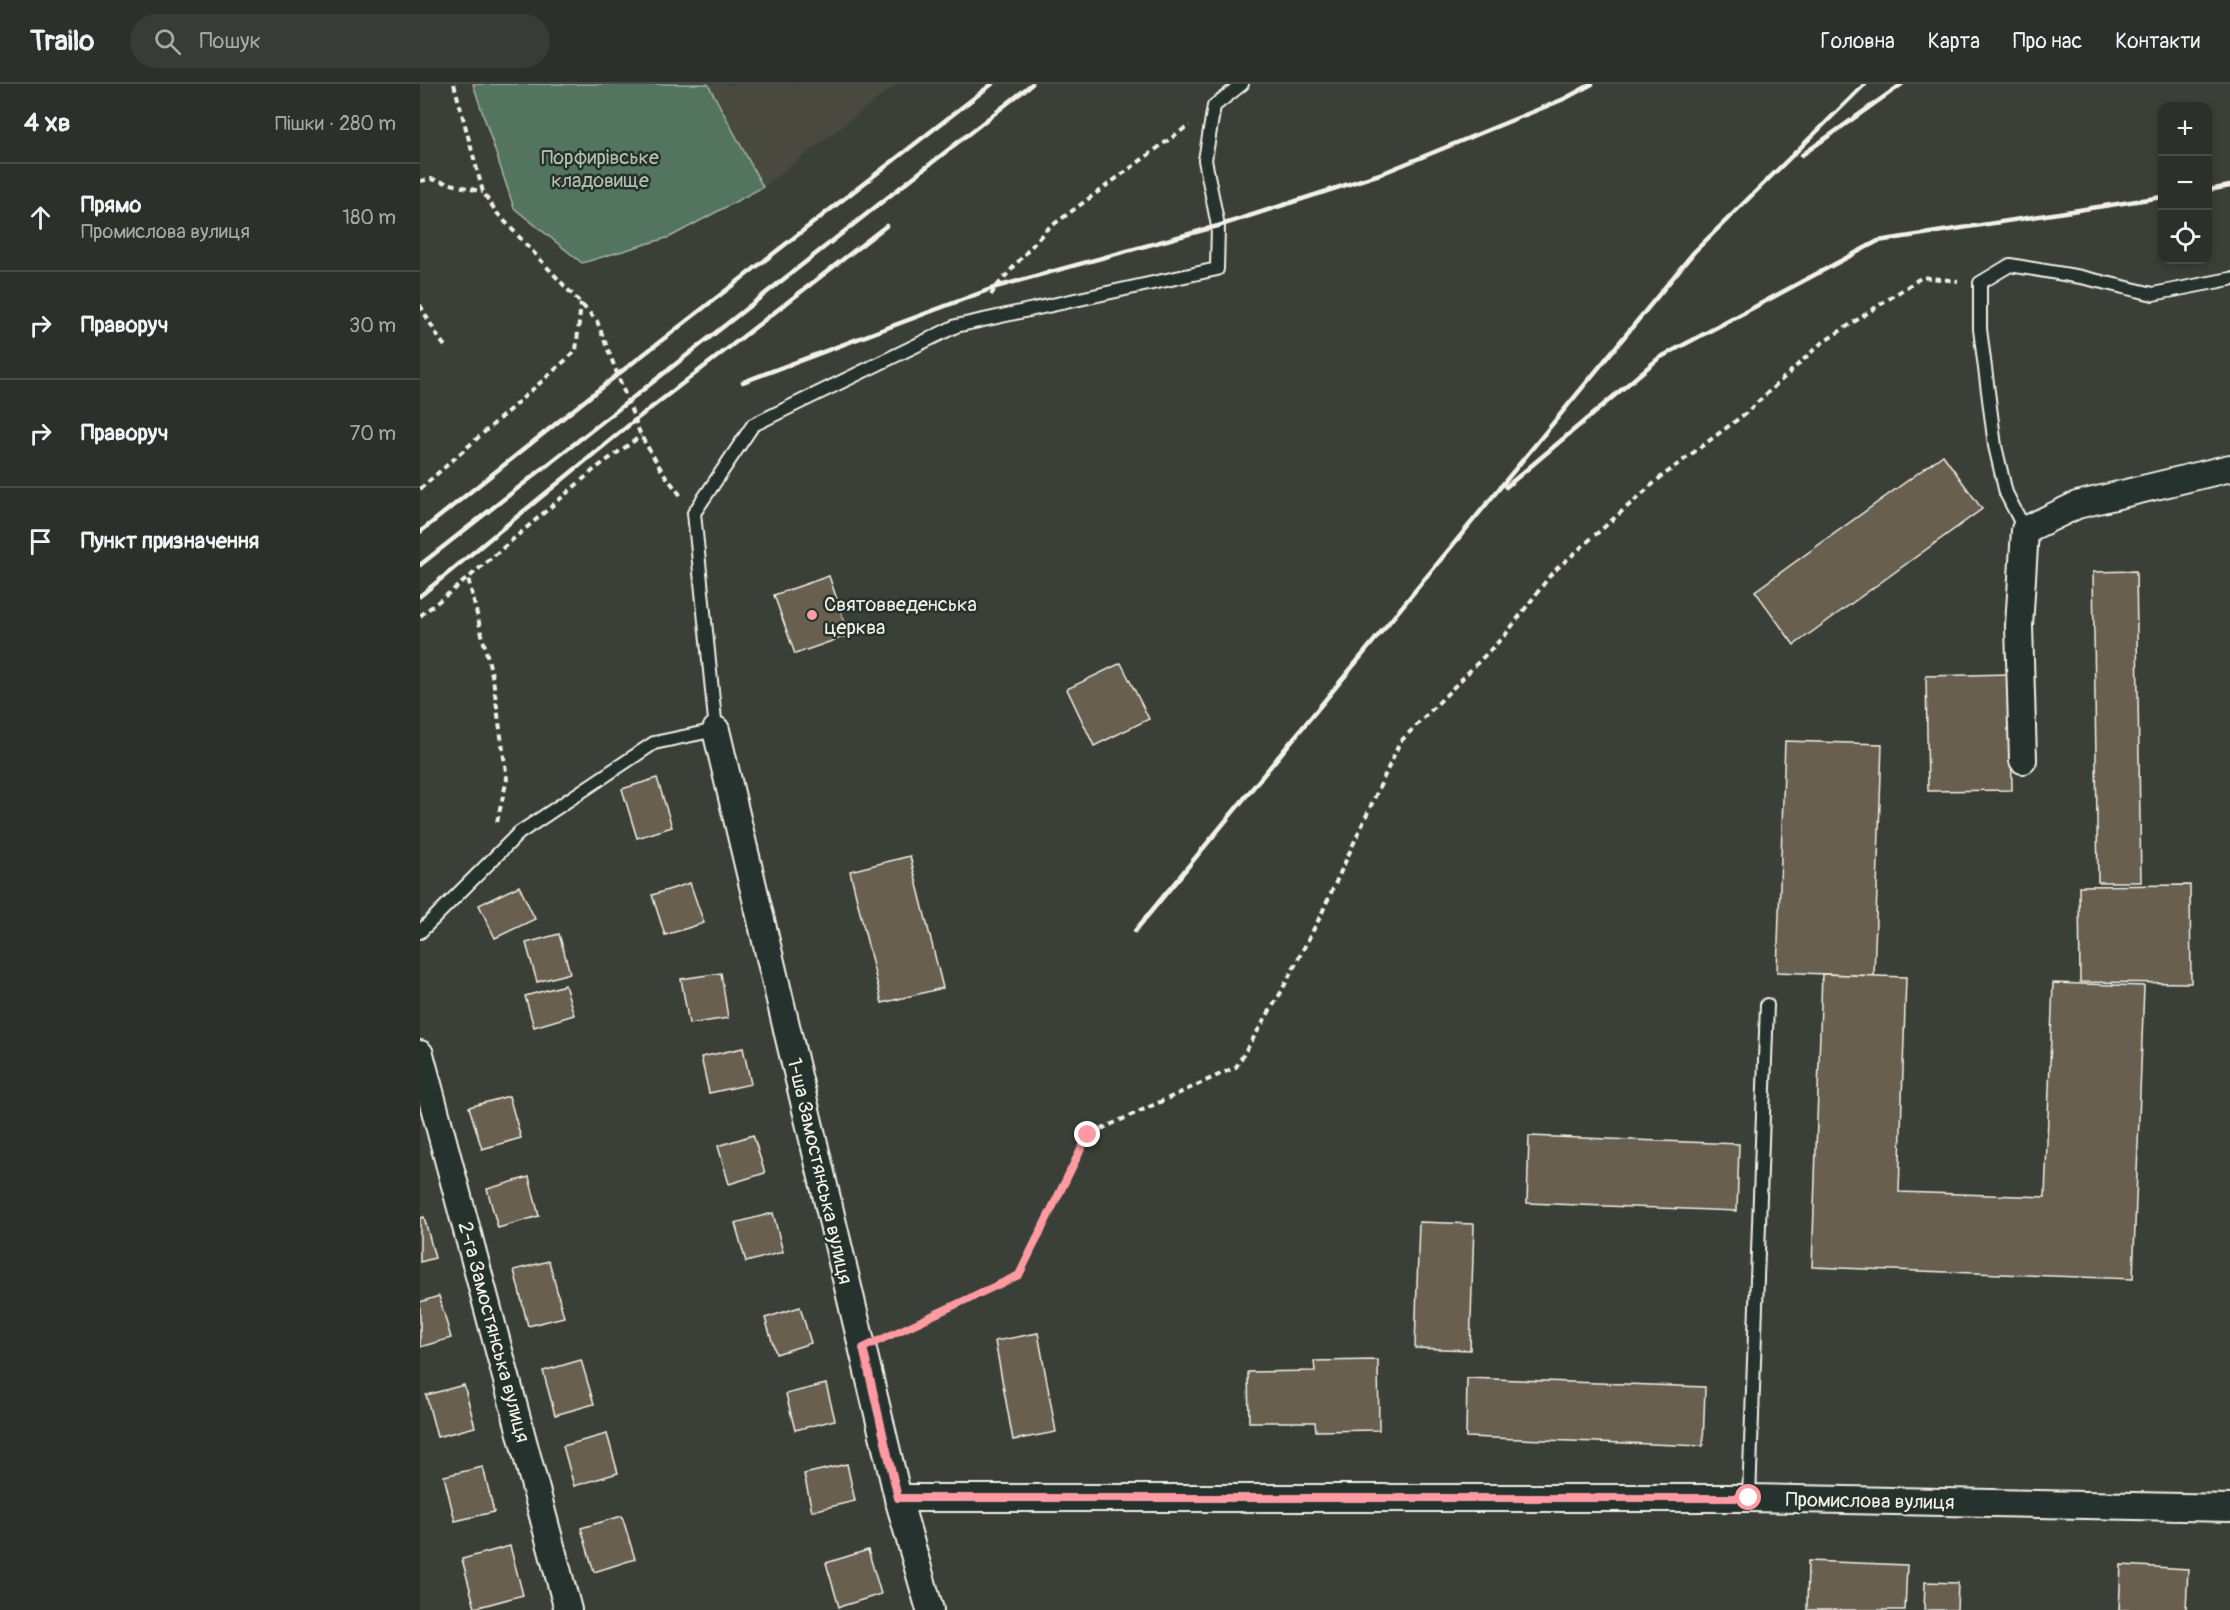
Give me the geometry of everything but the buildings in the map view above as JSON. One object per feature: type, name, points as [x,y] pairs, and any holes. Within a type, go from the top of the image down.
[{"type":"street","points":[[2023,760],[2019,626],[2025,530],[2077,505],[2230,468]]},
{"type":"street","name":"1-ша Замостянська вулиця","points":[[716,730],[898,1498],[930,1610]]},
{"type":"street","name":"2-га Замостянська вулиця","points":[[420,1054],[568,1610]]},
{"type":"street","name":"Промислова вулиця","points":[[898,1498],[1749,1498],[2230,1508]]},
{"type":"lane","points":[[420,933],[519,833],[654,743],[716,730],[694,513],[753,425],[956,326],[1217,269],[1218,226],[1205,160],[1214,106],[1242,84]]},
{"type":"lane","points":[[2025,530],[2006,493],[1995,446],[1980,329],[1980,283],[2010,265],[2081,277],[2153,294],[2230,279]]},
{"type":"lane","points":[[1749,1498],[1767,1005]]},
{"type":"path","points":[[454,84],[483,192],[497,213],[597,321],[641,436],[662,471],[694,513]]},
{"type":"path","points":[[975,322],[996,287],[1046,230],[1214,106]]},
{"type":"path","points":[[420,181],[431,179],[483,192]]},
{"type":"path","points":[[863,1348],[1019,1275],[1088,1135],[1236,1067],[1280,994],[1320,916],[1400,742],[1506,634],[1552,573],[1661,477],[1746,413],[1819,345],[1922,277],[1980,283]]},
{"type":"path","points":[[420,489],[576,351],[581,303]]},
{"type":"path","points":[[420,305],[447,349]]},
{"type":"path","points":[[420,616],[468,578],[596,468],[641,436]]},
{"type":"path","points":[[468,578],[494,679],[507,779],[497,823]]},
{"type":"shaded area","points":[[708,84],[897,84],[763,187]]},
{"type":"green space","name":"Порфирівське кладовище","points":[[473,84],[708,84],[763,187],[670,237],[582,263],[514,208]]},
{"type":"railway","points":[[420,532],[617,375],[992,84]]},
{"type":"railway","points":[[420,565],[1032,84]]},
{"type":"railway","points":[[743,382],[996,287],[1218,226],[1383,173],[1564,99],[1592,84]]},
{"type":"railway","points":[[1135,931],[1694,252],[1865,84]]},
{"type":"railway","points":[[1802,155],[1902,84]]},
{"type":"railway","points":[[2212,189],[2230,186]]},
{"type":"railway","points":[[1506,487],[1659,358],[1878,241],[2158,198]]},
{"type":"railway","points":[[420,596],[634,421],[886,226]]},
{"type":"place","name":"Святовведенська церква","points":[[812,615]]},
{"type":"route","points":[[1088,1135],[1019,1275],[863,1348],[898,1498],[1749,1498]]}]
